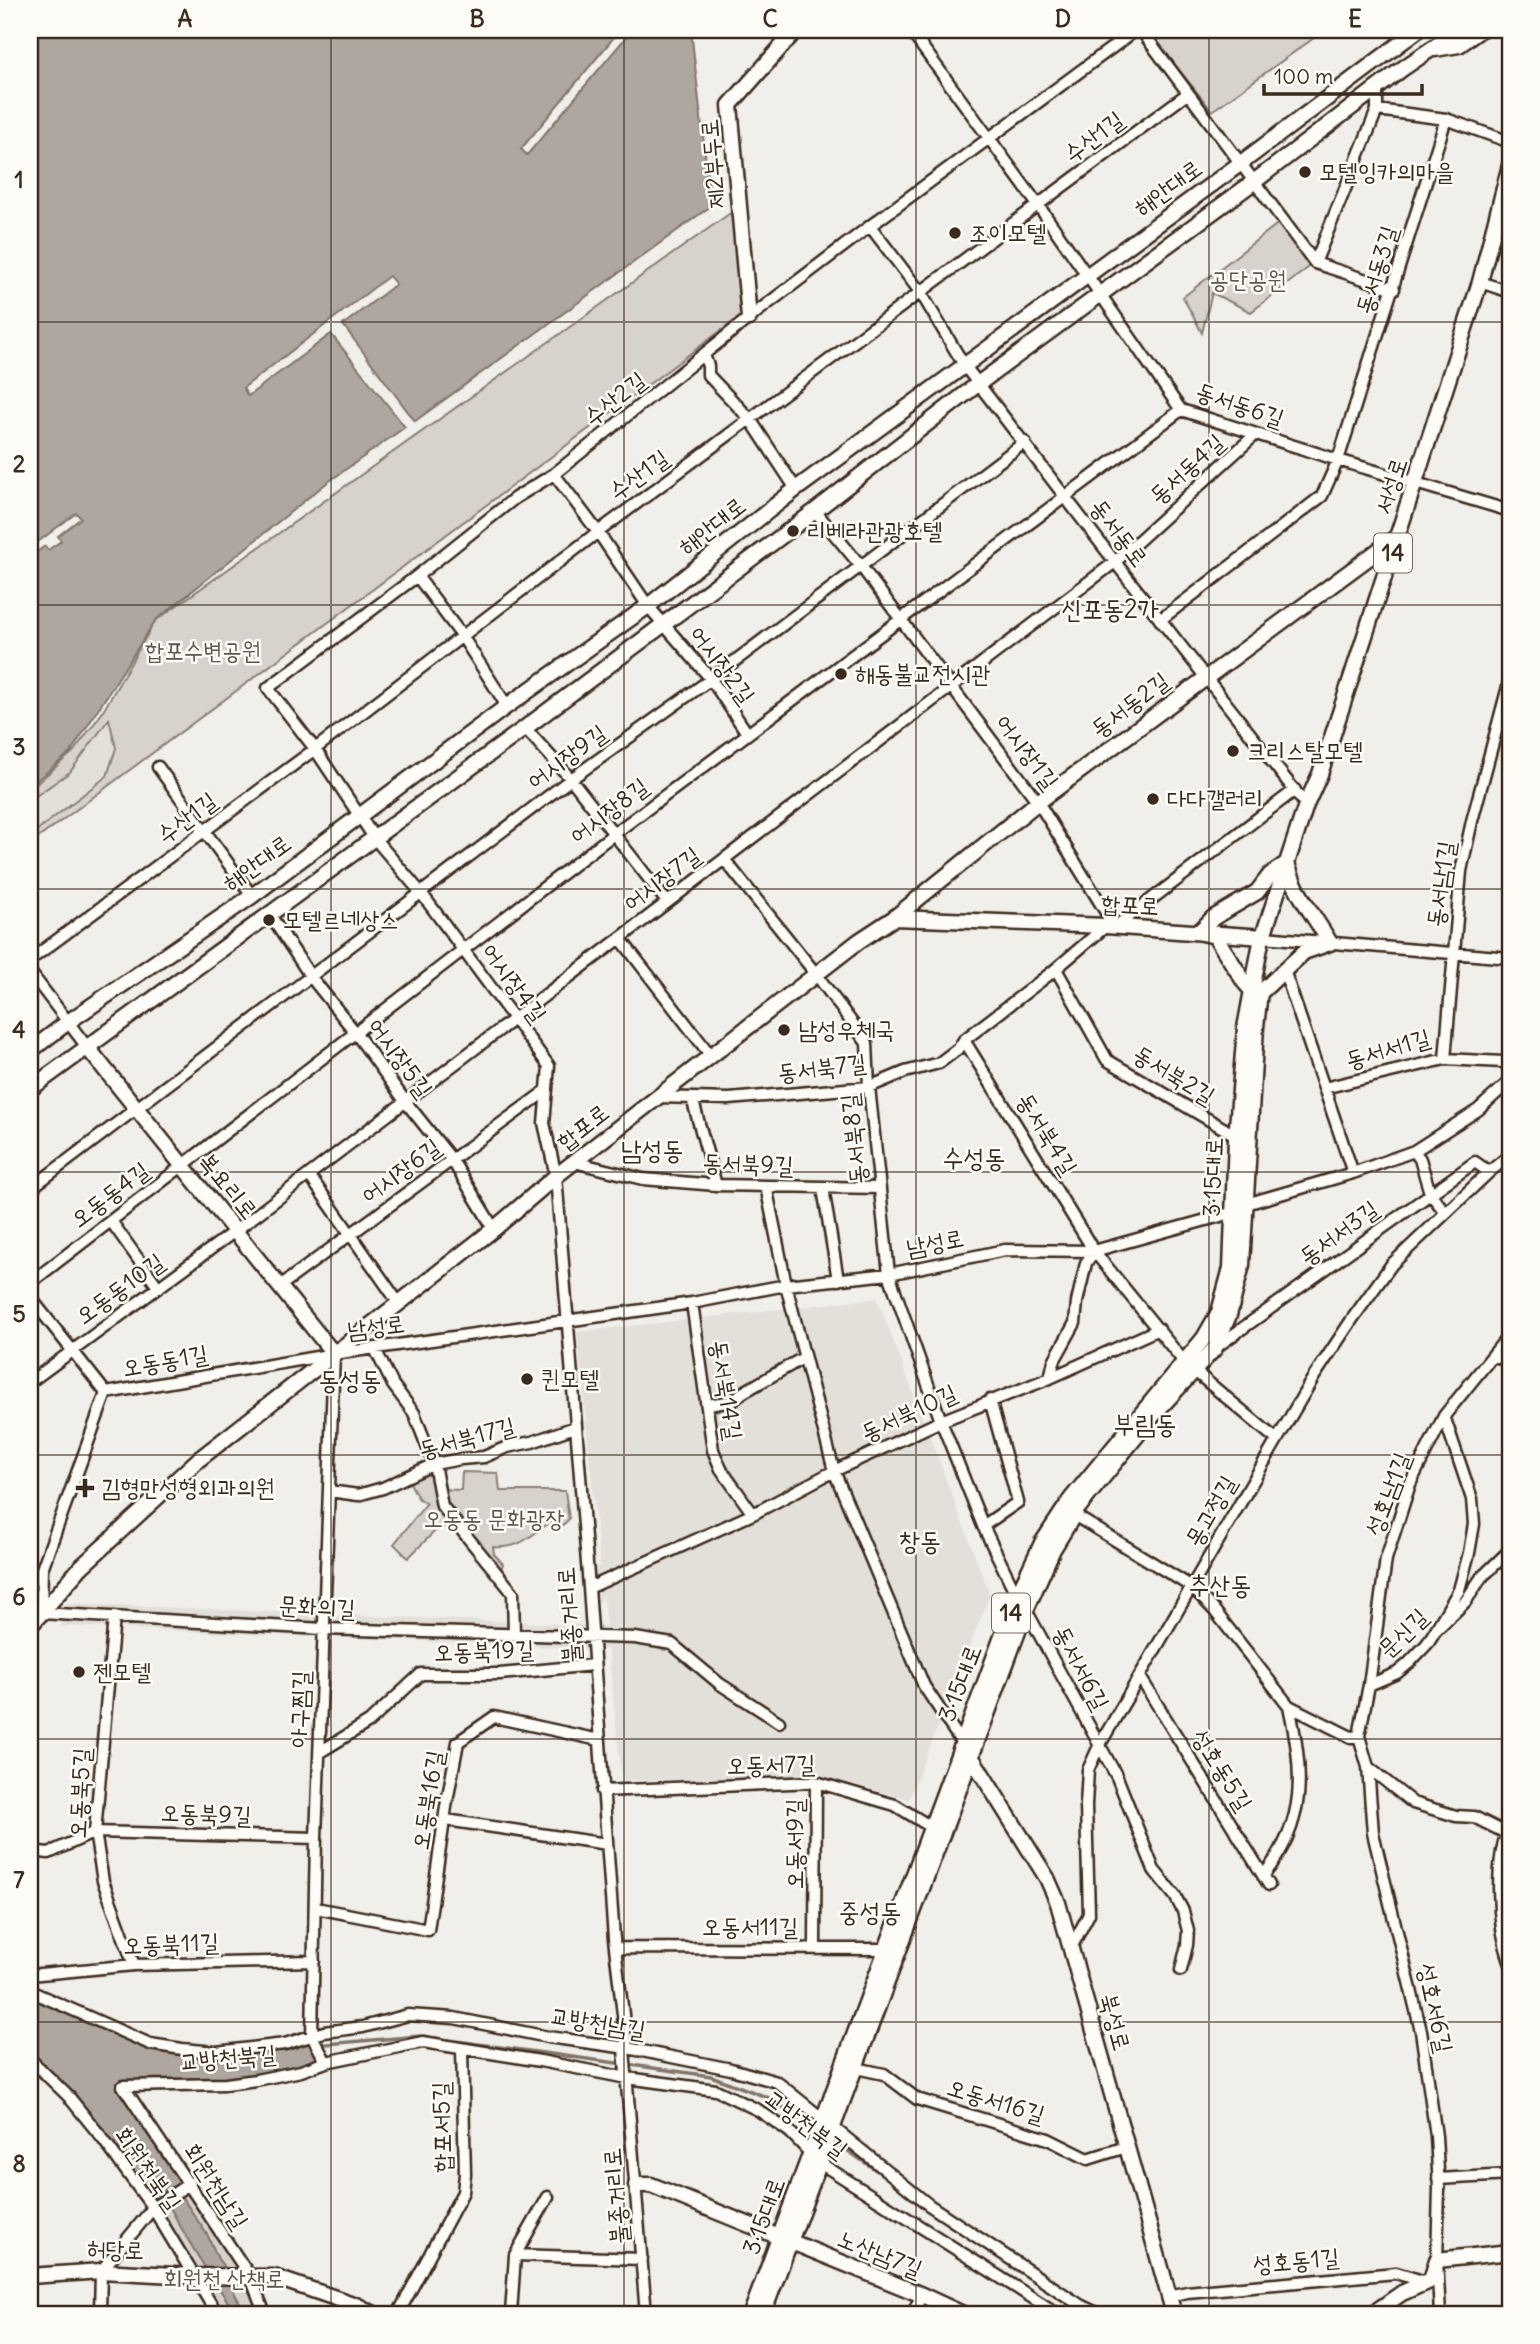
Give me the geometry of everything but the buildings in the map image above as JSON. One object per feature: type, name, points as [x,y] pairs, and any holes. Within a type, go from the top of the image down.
[{"type":"main road","name":"제2부두로","points":[[749,318],[730,105],[796,30]]},
{"type":"main road","name":"해안대로","points":[[30,1051],[252,895],[507,706],[648,606],[796,489],[1241,163],[1401,36],[1418,30]]},
{"type":"main road","name":"해안대로","points":[[30,1090],[525,728],[815,511],[978,384],[1459,30]]},
{"type":"main road","points":[[1427,51],[1459,45],[1480,30]]},
{"type":"main road","name":"서성로","points":[[1264,937],[1306,804],[1320,774],[1416,483],[1480,282],[1510,165]]},
{"type":"main road","name":"동서동2길","points":[[894,918],[1038,802],[1398,536]]},
{"type":"main road","points":[[1287,863],[1299,897],[1315,915],[1330,943],[1304,952],[1256,992],[1244,983],[1215,936],[1199,932],[1213,918],[1257,892],[1270,875],[1287,863]]},
{"type":"main road","name":"합포로","points":[[30,1626],[35,1609],[198,1460],[494,1229],[556,1176],[816,974],[894,918],[1111,927],[1264,937]]},
{"type":"main road","name":"3·15대로","points":[[764,2314],[785,2241],[828,2124],[886,1949],[1017,1596],[1042,1543],[1071,1499],[1147,1404],[1214,1348],[1229,1315],[1242,1265],[1240,1208],[1245,1028],[1256,992],[1264,937]]},
{"type":"main road","name":"복요리로","points":[[87,1047],[334,1354]]},
{"type":"main road","name":"3·15대로","points":[[828,2124],[856,2068],[1026,1610],[1053,1549],[1073,1515],[1190,1367],[1219,1311],[1231,1268],[1240,1208]]},
{"type":"main road","name":"북성로","points":[[972,1758],[1048,1878],[1072,1946],[1090,2021],[1174,2314]]},
{"type":"main road","name":"노산남7길","points":[[636,2185],[651,2185],[963,2314]]},
{"type":"main road","name":"3·15대로","points":[[751,2314],[785,2241]]},
{"type":"main road","points":[[1371,2314],[1402,2293],[1431,2280],[1437,2260],[1510,2252]]},
{"type":"main road","name":"허당로","points":[[30,2276],[101,2271],[244,2277]]},
{"type":"main road","points":[[244,2277],[274,2277],[356,2305],[374,2314]]},
{"type":"street","name":"동서동6길","points":[[910,30],[1038,205],[1181,410],[1510,511]]},
{"type":"street","name":"수산2길","points":[[375,839],[315,749],[268,688],[515,498],[554,474],[749,318],[870,226],[1138,30]]},
{"type":"street","points":[[1138,30],[1315,263],[1394,289]]},
{"type":"street","points":[[1315,263],[1377,110],[1377,89]]},
{"type":"street","name":"수산1길","points":[[30,960],[1187,93]]},
{"type":"street","points":[[1377,110],[1446,119],[1510,142]]},
{"type":"street","name":"동서동3길","points":[[1338,460],[1446,119]]},
{"type":"street","name":"동서동로","points":[[870,226],[921,293],[978,384],[1306,804]]},
{"type":"street","points":[[1480,282],[1510,292]]},
{"type":"street","points":[[704,355],[708,375],[751,419],[796,489]]},
{"type":"street","name":"어시장8길","points":[[183,1166],[747,733],[1181,410]]},
{"type":"street","name":"동서동4길","points":[[1115,562],[1256,434]]},
{"type":"street","name":"어시장9길","points":[[30,1189],[571,779],[710,679],[1025,442]]},
{"type":"street","points":[[1160,620],[1322,496],[1338,460]]},
{"type":"street","name":"어시장2길","points":[[554,474],[598,532],[648,606],[710,679],[747,733]]},
{"type":"street","name":"어시장1길","points":[[815,511],[860,565],[1038,802],[1111,927]]},
{"type":"street","name":"어시장7길","points":[[235,1231],[1115,562]]},
{"type":"street","points":[[417,576],[462,636],[507,706]]},
{"type":"street","name":"동서남1길","points":[[1454,953],[1461,870],[1510,679]]},
{"type":"street","points":[[525,728],[571,779],[667,902]]},
{"type":"street","points":[[158,767],[252,895]]},
{"type":"street","name":"동서북7길","points":[[658,1097],[729,1098],[869,1087],[905,1072],[939,1063],[964,1040],[1111,927],[1295,790]]},
{"type":"street","name":"어시장4길","points":[[375,839],[422,894],[549,1066],[544,1123],[556,1176]]},
{"type":"street","name":"동서북8길","points":[[724,859],[867,1043],[869,1087],[889,1274],[983,1526],[1017,1596]]},
{"type":"street","name":"어시장5길","points":[[270,915],[311,977],[452,1160],[494,1229]]},
{"type":"street","points":[[1264,937],[1510,958]]},
{"type":"street","points":[[620,938],[711,1056]]},
{"type":"street","name":"동서서1길","points":[[1324,1088],[1445,1059],[1454,953]]},
{"type":"street","name":"동서북2길","points":[[1056,970],[1107,1060],[1243,1140]]},
{"type":"street","points":[[1284,970],[1353,1173]]},
{"type":"street","points":[[30,972],[87,1047]]},
{"type":"street","name":"동서북4길","points":[[964,1040],[1094,1251]]},
{"type":"street","points":[[1445,1059],[1503,1062]]},
{"type":"street","name":"남성로","points":[[334,1354],[692,1303],[786,1285],[889,1274],[1005,1251],[1094,1251],[1353,1173],[1414,1151],[1478,1110],[1510,1081]]},
{"type":"street","name":"어시장6길","points":[[280,1286],[547,1090]]},
{"type":"street","points":[[692,1098],[716,1185]]},
{"type":"street","points":[[1414,1151],[1420,1159],[1430,1193],[1445,1212]]},
{"type":"street","name":"몽고정길","points":[[1072,1946],[1089,1914],[1086,1805],[1088,1770],[1100,1746],[1313,1378],[1392,1264],[1445,1212],[1510,1155]]},
{"type":"street","name":"동서북9길","points":[[575,1162],[643,1178],[716,1185],[880,1188]]},
{"type":"street","name":"동서서3길","points":[[1214,1348],[1475,1162],[1489,1172]]},
{"type":"street","name":"오동동4길","points":[[30,1283],[183,1166]]},
{"type":"street","points":[[309,1175],[398,1302]]},
{"type":"street","name":"불종거리로","points":[[556,1176],[646,2314]]},
{"type":"street","points":[[766,1186],[803,1358],[834,1471],[924,1686],[972,1758]]},
{"type":"street","points":[[823,1188],[838,1280]]},
{"type":"street","points":[[111,1221],[158,1287]]},
{"type":"street","name":"오동동10길","points":[[30,1382],[235,1231]]},
{"type":"street","points":[[1050,1378],[1054,1361],[1075,1323],[1086,1263],[1094,1251],[1190,1367],[1276,1440]]},
{"type":"street","points":[[30,1297],[106,1393]]},
{"type":"street","name":"동서북14길","points":[[692,1303],[713,1450],[721,1469],[753,1514]]},
{"type":"street","name":"동서북10길","points":[[589,1588],[753,1514],[834,1471],[942,1421],[1050,1378],[1159,1329]]},
{"type":"street","name":"성호남1길","points":[[1369,1685],[1386,1559],[1410,1485],[1444,1416],[1510,1335]]},
{"type":"street","points":[[375,1349],[393,1385],[414,1413],[435,1464],[442,1506],[513,1593],[514,1635]]},
{"type":"street","name":"오동동1길","points":[[35,1609],[42,1569],[106,1393],[334,1354]]},
{"type":"street","name":"아구찜길","points":[[326,2062],[312,2036],[316,1838],[334,1354]]},
{"type":"street","points":[[1493,1355],[1510,1362]]},
{"type":"street","points":[[708,1405],[733,1401],[742,1393],[803,1358]]},
{"type":"street","points":[[983,1526],[1018,1502],[990,1400]]},
{"type":"street","points":[[1435,1631],[1459,1590],[1474,1524],[1472,1499],[1444,1416]]},
{"type":"street","name":"동서북17길","points":[[329,1491],[358,1495],[383,1488],[435,1464],[461,1458],[484,1457],[507,1447],[532,1442],[575,1427]]},
{"type":"street","points":[[1073,1515],[1192,1587],[1214,1610],[1289,1706],[1352,1737],[1359,1736]]},
{"type":"street","name":"문신길","points":[[1359,1736],[1369,1685],[1397,1673],[1409,1663],[1435,1631],[1465,1602],[1481,1578],[1510,1550]]},
{"type":"street","name":"문화의길","points":[[35,1609],[114,1617],[323,1629],[635,1638],[672,1644],[720,1684],[779,1722]]},
{"type":"street","name":"동서서6길","points":[[1026,1610],[1117,1777],[1154,1870],[1175,1896],[1183,1912],[1188,1945],[1181,1970]]},
{"type":"street","name":"오동북5길","points":[[114,1617],[95,1832],[103,1881],[134,1965]]},
{"type":"street","name":"오동북19길","points":[[320,1752],[369,1722],[421,1674],[500,1674],[593,1665]]},
{"type":"street","name":"성호동5길","points":[[1140,1677],[1266,1880],[1292,1832],[1299,1798],[1295,1734],[1289,1706]]},
{"type":"street","name":"오동북16길","points":[[316,1908],[428,1930],[458,1742],[494,1717],[599,1740]]},
{"type":"street","name":"성호서6길","points":[[1359,1736],[1368,1767],[1373,1832],[1420,2031],[1436,2141],[1440,2314]]},
{"type":"street","points":[[1368,1767],[1413,1803],[1508,1828],[1498,1886],[1510,1962]]},
{"type":"street","name":"오동서7길","points":[[603,1791],[816,1782],[895,1805],[931,1827]]},
{"type":"street","name":"오동서9길","points":[[815,1947],[816,1782]]},
{"type":"street","points":[[446,1820],[607,1844]]},
{"type":"street","points":[[30,1851],[49,1853],[95,1832]]},
{"type":"street","name":"오동북9길","points":[[95,1832],[316,1838]]},
{"type":"street","name":"오동서11길","points":[[615,1948],[886,1949]]},
{"type":"street","name":"오동북11길","points":[[30,1975],[134,1965],[314,1961]]},
{"type":"street","name":"교방천남길","points":[[30,1991],[150,2044],[182,2049],[216,2052],[285,2044],[408,2015],[454,2018],[625,2049],[777,2082],[929,2205],[1080,2305],[1099,2314]]},
{"type":"street","name":"교방천북길","points":[[123,2086],[251,2081],[423,2042],[716,2090],[758,2110],[789,2132],[815,2159],[1058,2314]]},
{"type":"street","name":"합포서5길","points":[[398,2314],[463,2192],[465,2174],[462,2050]]},
{"type":"street","name":"회원천북길","points":[[30,2059],[69,2097],[153,2208],[217,2314]]},
{"type":"street","name":"오동서16길","points":[[856,2068],[884,2074],[918,2099],[1048,2139],[1088,2159],[1126,2147]]},
{"type":"street","name":"회원천남길","points":[[123,2086],[190,2183],[265,2314]]},
{"type":"street","points":[[1438,2179],[1510,2175]]},
{"type":"street","points":[[100,2314],[101,2271],[153,2208],[190,2183]]},
{"type":"street","points":[[512,2314],[515,2255],[548,2197]]},
{"type":"street","points":[[515,2255],[642,2259]]},
{"type":"street","name":"성호동1길","points":[[1169,2296],[1187,2292],[1396,2273],[1427,2282]]},
{"type":"street","points":[[912,2314],[922,2295]]},
{"type":"shaded area","points":[[30,30],[620,30],[521,149],[527,155],[632,30],[691,30],[711,206],[415,421],[343,325],[396,284],[389,276],[243,388],[248,396],[331,334],[405,427],[324,485],[155,621],[70,753],[30,786],[30,557],[45,546],[48,550],[61,541],[58,536],[81,518],[76,513],[30,548]]},
{"type":"shaded area","points":[[101,720],[118,728],[116,751],[110,766],[100,783],[30,841],[30,790],[73,757]]},
{"type":"shaded area","points":[[877,1298],[990,1595],[909,1799],[830,1779],[622,1780],[608,1649],[61,1626],[66,1603],[606,1626],[603,1595],[598,1604],[594,1603],[591,1568],[600,1566],[577,1332]]},
{"type":"shaded area","name":"회원천 산책로","points":[[30,1991],[150,2044],[216,2052],[312,2036],[326,2062],[256,2080],[124,2086],[190,2183],[178,2191],[208,2236],[246,2314],[234,2314],[166,2200],[153,2208],[75,2103],[30,2059]]},
{"type":"green space","points":[[1147,30],[1325,30],[1212,111]]},
{"type":"green space","name":"합포수변공원","points":[[736,209],[742,315],[30,844],[30,836],[107,776],[116,748],[109,719],[70,772],[30,800],[30,789],[73,752],[102,713],[155,621]]},
{"type":"green space","name":"공단공원","points":[[1280,222],[1309,267],[1251,312],[1212,293],[1202,333],[1183,297]]},
{"type":"green space","name":"오동동 문화광장","points":[[431,1470],[439,1489],[461,1490],[462,1472],[498,1473],[500,1491],[565,1491],[569,1519],[562,1526],[551,1522],[518,1544],[493,1547],[494,1554],[503,1564],[501,1569],[496,1571],[467,1530],[457,1532],[441,1525],[408,1558],[394,1544],[426,1504],[418,1498],[408,1479]]},
{"type":"green space","name":"회원천 산책로","points":[[190,2183],[251,2278],[265,2314],[217,2314],[153,2208]]},
{"type":"waterway","points":[[326,2044],[420,2036],[711,2076],[769,2098],[814,2128]]},
{"type":"waterway","points":[[835,2142],[895,2183]]},
{"type":"waterway","points":[[1042,2285],[1083,2314]]},
{"type":"place","name":"모텔잉카의마을","points":[[1305,172]]},
{"type":"place","name":"조이모텔","points":[[955,233]]},
{"type":"place","name":"리베라관광호텔","points":[[793,531]]},
{"type":"place","name":"해동불교전시관","points":[[841,674]]},
{"type":"place","name":"크리스탈모텔","points":[[1233,751]]},
{"type":"place","name":"다다갤러리","points":[[1153,799]]},
{"type":"place","name":"모텔르네상스","points":[[269,920]]},
{"type":"place","name":"남성우체국","points":[[784,1030]]},
{"type":"place","name":"퀸모텔","points":[[527,1379]]},
{"type":"place","name":"김형만성형외과의원","points":[[85,1488]]},
{"type":"place","name":"젠모텔","points":[[79,1672]]},
{"type":"district","name":"신포동2가","points":[[1110,609]]},
{"type":"district","name":"남성동","points":[[652,1150]]},
{"type":"district","name":"수성동","points":[[974,1158]]},
{"type":"district","name":"동성동","points":[[350,1380]]},
{"type":"district","name":"부림동","points":[[1145,1424]]},
{"type":"district","name":"창동","points":[[920,1541]]},
{"type":"district","name":"추산동","points":[[1220,1585]]},
{"type":"district","name":"중성동","points":[[870,1912]]}]
